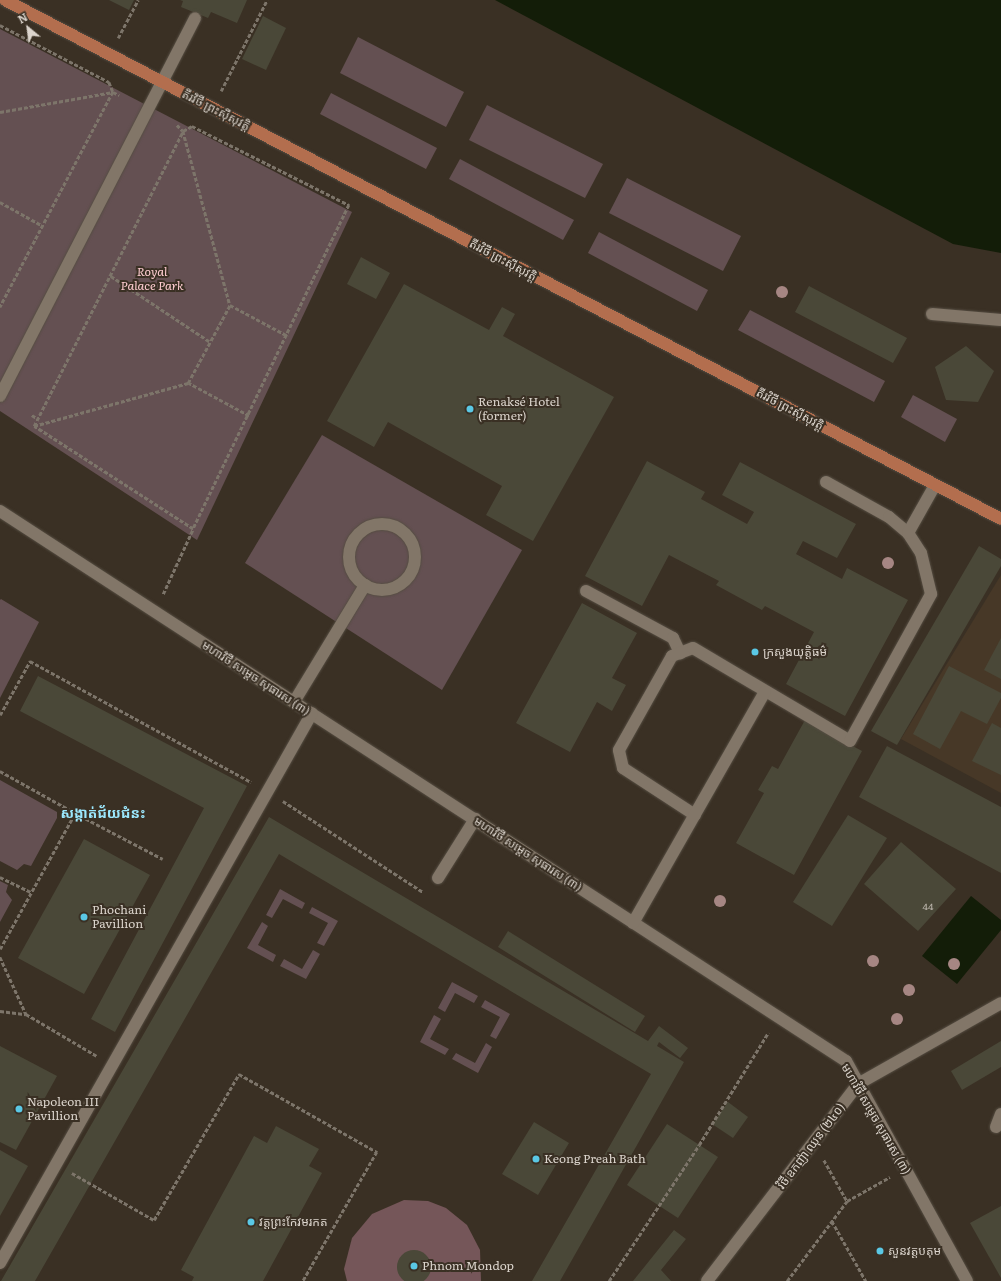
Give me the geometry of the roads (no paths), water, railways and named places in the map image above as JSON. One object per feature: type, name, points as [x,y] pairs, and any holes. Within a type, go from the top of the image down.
[{"type":"main road","name":"តីរវិថី ព្រះស៊ីសុវត្តិ","points":[[5,0],[1001,519]]},
{"type":"street","points":[[0,396],[195,18]]},
{"type":"street","points":[[932,314],[1001,320]]},
{"type":"street","points":[[695,815],[623,768],[619,750],[672,656],[693,648],[850,741],[931,594],[920,553],[908,533],[889,517],[826,482]]},
{"type":"street","points":[[908,533],[935,485]]},
{"type":"street","name":"មហាវិថី សម្តេច សុធារស (៣)","points":[[0,511],[846,1061],[967,1281]]},
{"type":"street","points":[[384,524],[402,532],[409,539],[415,556],[413,567],[405,581],[391,589],[375,589],[364,585],[356,578],[349,556],[352,544],[358,535],[368,527],[384,524]]},
{"type":"street","points":[[294,702],[364,585]]},
{"type":"street","points":[[586,591],[673,638],[680,653]]},
{"type":"street","points":[[633,923],[765,692]]},
{"type":"street","points":[[0,1263],[114,1066],[312,713]]},
{"type":"street","points":[[438,878],[475,819]]},
{"type":"street","name":"វិថី ឧកញ៉ា ឈុន (២៤០)","points":[[708,1281],[858,1084],[1000,1007]]},
{"type":"street","points":[[996,1127],[1001,1114]]},
{"type":"place","name":"Renaksé Hotel (former)","points":[[470,409]]},
{"type":"place","name":"ក្រសួងយុត្ដិធម៌","points":[[755,652]]},
{"type":"place","name":"Phochani Pavillion","points":[[84,917]]},
{"type":"place","name":"Napoleon III Pavillion","points":[[19,1109]]},
{"type":"place","name":"Keong Preah Bath","points":[[536,1159]]},
{"type":"place","name":"វត្តព្រះកែវមរកត","points":[[251,1222]]},
{"type":"place","name":"សួនវត្តបតុម","points":[[880,1251]]},
{"type":"place","name":"Phnom Mondop","points":[[414,1266]]},
{"type":"district","name":"សង្កាត់ជ័យជំនះ","points":[[103,812]]},
{"type":"park label","name":"Royal Palace Park","points":[[152,279]]}]
